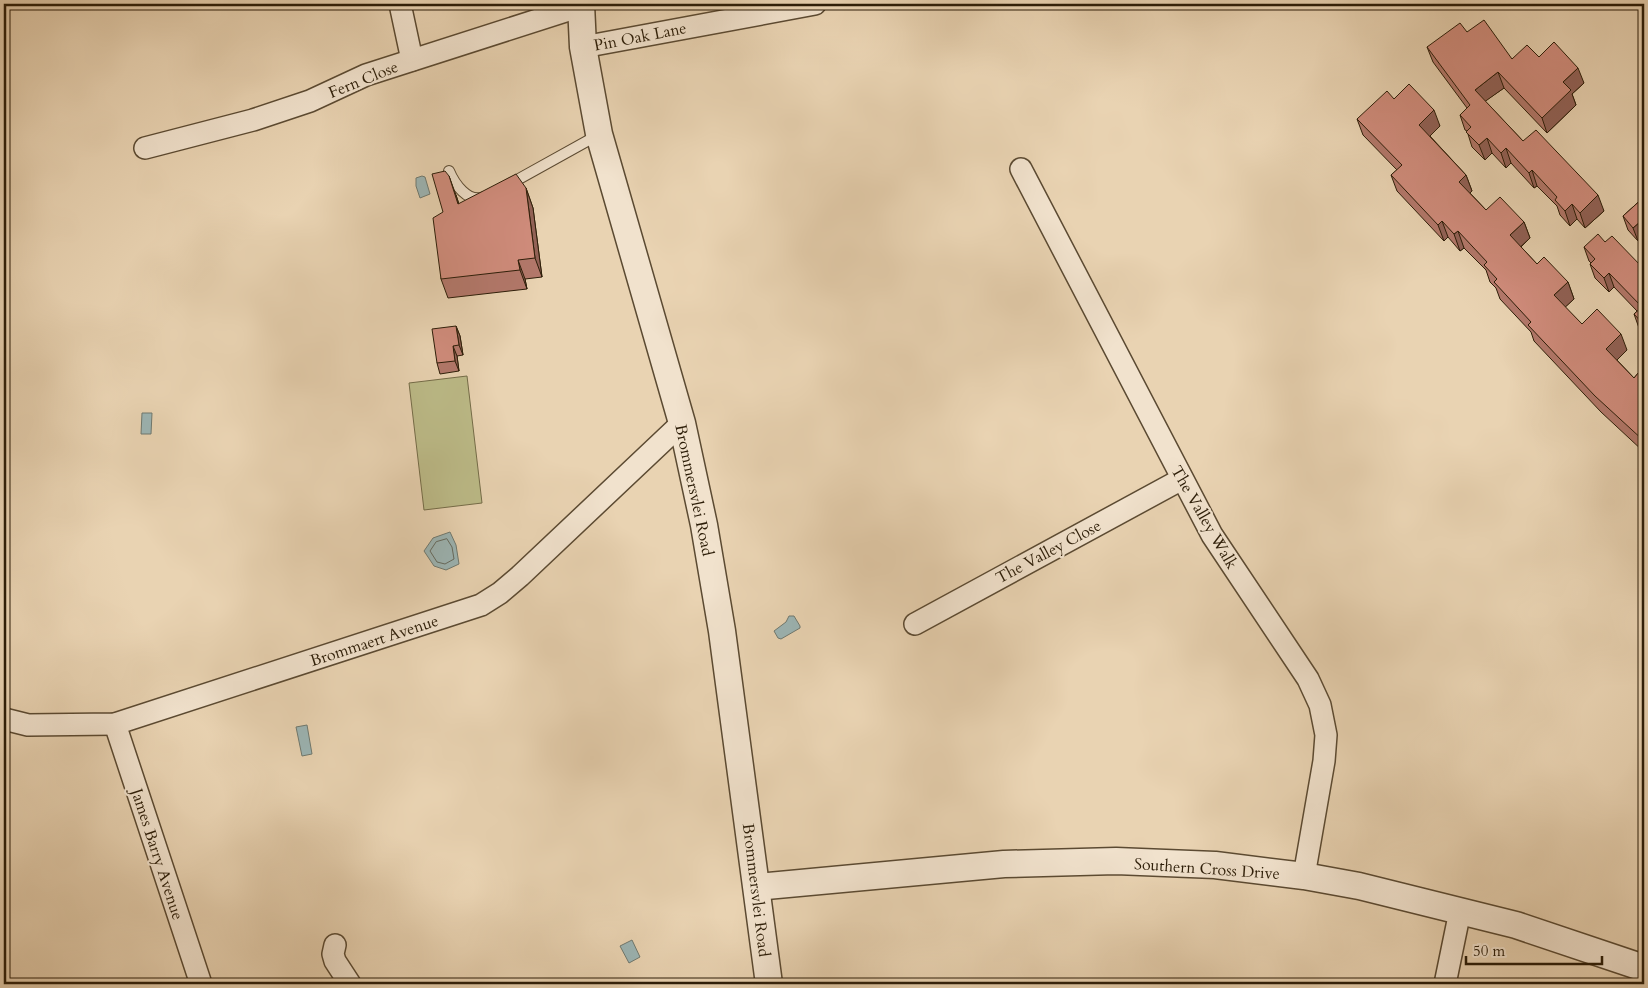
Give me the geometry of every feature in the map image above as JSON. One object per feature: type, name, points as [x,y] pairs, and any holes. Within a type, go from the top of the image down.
[{"type":"street","points":[[400,4],[412,60]]},
{"type":"street","name":"Pin Oak Lane","points":[[583,47],[815,4]]},
{"type":"street","name":"Fern Close","points":[[144,148],[253,120],[310,101],[366,75],[581,5]]},
{"type":"street","name":"Brommersvlei Road","points":[[581,5],[583,47],[599,134],[682,424],[704,525],[722,631],[769,984]]},
{"type":"street","name":"The Valley Walk","points":[[1021,169],[1212,535],[1308,679],[1320,705],[1326,735],[1324,761],[1304,876]]},
{"type":"street","name":"Brommaert Avenue","points":[[4,719],[28,724],[114,724],[481,605],[500,593],[520,576],[682,424]]},
{"type":"street","name":"The Valley Close","points":[[915,624],[1182,479]]},
{"type":"street","name":"James Barry Avenue","points":[[114,724],[200,984]]},
{"type":"street","name":"Southern Cross Drive","points":[[757,887],[1004,864],[1116,861],[1215,865],[1304,876],[1359,886],[1516,925],[1644,968]]},
{"type":"street","points":[[1444,984],[1460,911]]},
{"type":"street","points":[[335,945],[333,954],[335,961],[350,984]]},
{"type":"lane","points":[[449,171],[459,187],[474,198],[480,198],[507,186],[599,134]]},
{"type":"shaded area","points":[[467,376],[482,503],[424,510],[409,383]]},
{"type":"water","points":[[425,177],[430,194],[420,198],[416,186],[416,178]]},
{"type":"water","points":[[142,413],[152,413],[151,434],[141,434]]},
{"type":"water","points":[[450,532],[456,545],[459,564],[446,570],[434,566],[424,551],[433,538]]},
{"type":"water","points":[[789,616],[794,616],[800,628],[781,639],[778,638],[774,631],[786,622]]},
{"type":"water","points":[[307,725],[312,754],[302,756],[296,727]]},
{"type":"water","points":[[632,940],[640,957],[629,963],[620,946]]},
{"type":"building","points":[[1484,20],[1512,59],[1527,45],[1539,57],[1554,42],[1578,68],[1563,82],[1571,90],[1542,118],[1498,72],[1475,90],[1523,141],[1536,130],[1598,195],[1580,213],[1572,204],[1565,211],[1555,200],[1557,197],[1532,170],[1529,173],[1506,148],[1501,153],[1487,138],[1479,145],[1466,132],[1471,127],[1460,115],[1470,105],[1427,47],[1460,23],[1467,32]]},
{"type":"building","points":[[1409,84],[1434,110],[1419,125],[1466,175],[1459,182],[1486,210],[1500,197],[1524,222],[1510,235],[1537,264],[1544,257],[1568,282],[1554,295],[1582,324],[1597,309],[1621,334],[1606,349],[1634,378],[1644,366],[1644,441],[1595,396],[1528,325],[1531,322],[1494,282],[1497,279],[1484,265],[1487,262],[1458,231],[1454,234],[1442,221],[1438,225],[1391,175],[1402,165],[1357,119],[1387,91],[1394,99]]},
{"type":"building","points":[[445,171],[449,176],[458,204],[516,174],[526,188],[535,258],[518,260],[520,270],[441,279],[433,218],[443,212],[432,174]]},
{"type":"building","points":[[1644,197],[1644,223],[1642,220],[1633,228],[1623,216]]},
{"type":"building","points":[[1598,234],[1605,242],[1612,236],[1643,268],[1641,270],[1644,274],[1644,325],[1634,314],[1642,307],[1609,273],[1604,278],[1590,264],[1595,259],[1584,247]]},
{"type":"building","points":[[456,326],[459,345],[453,346],[455,361],[437,363],[432,329]]}]
